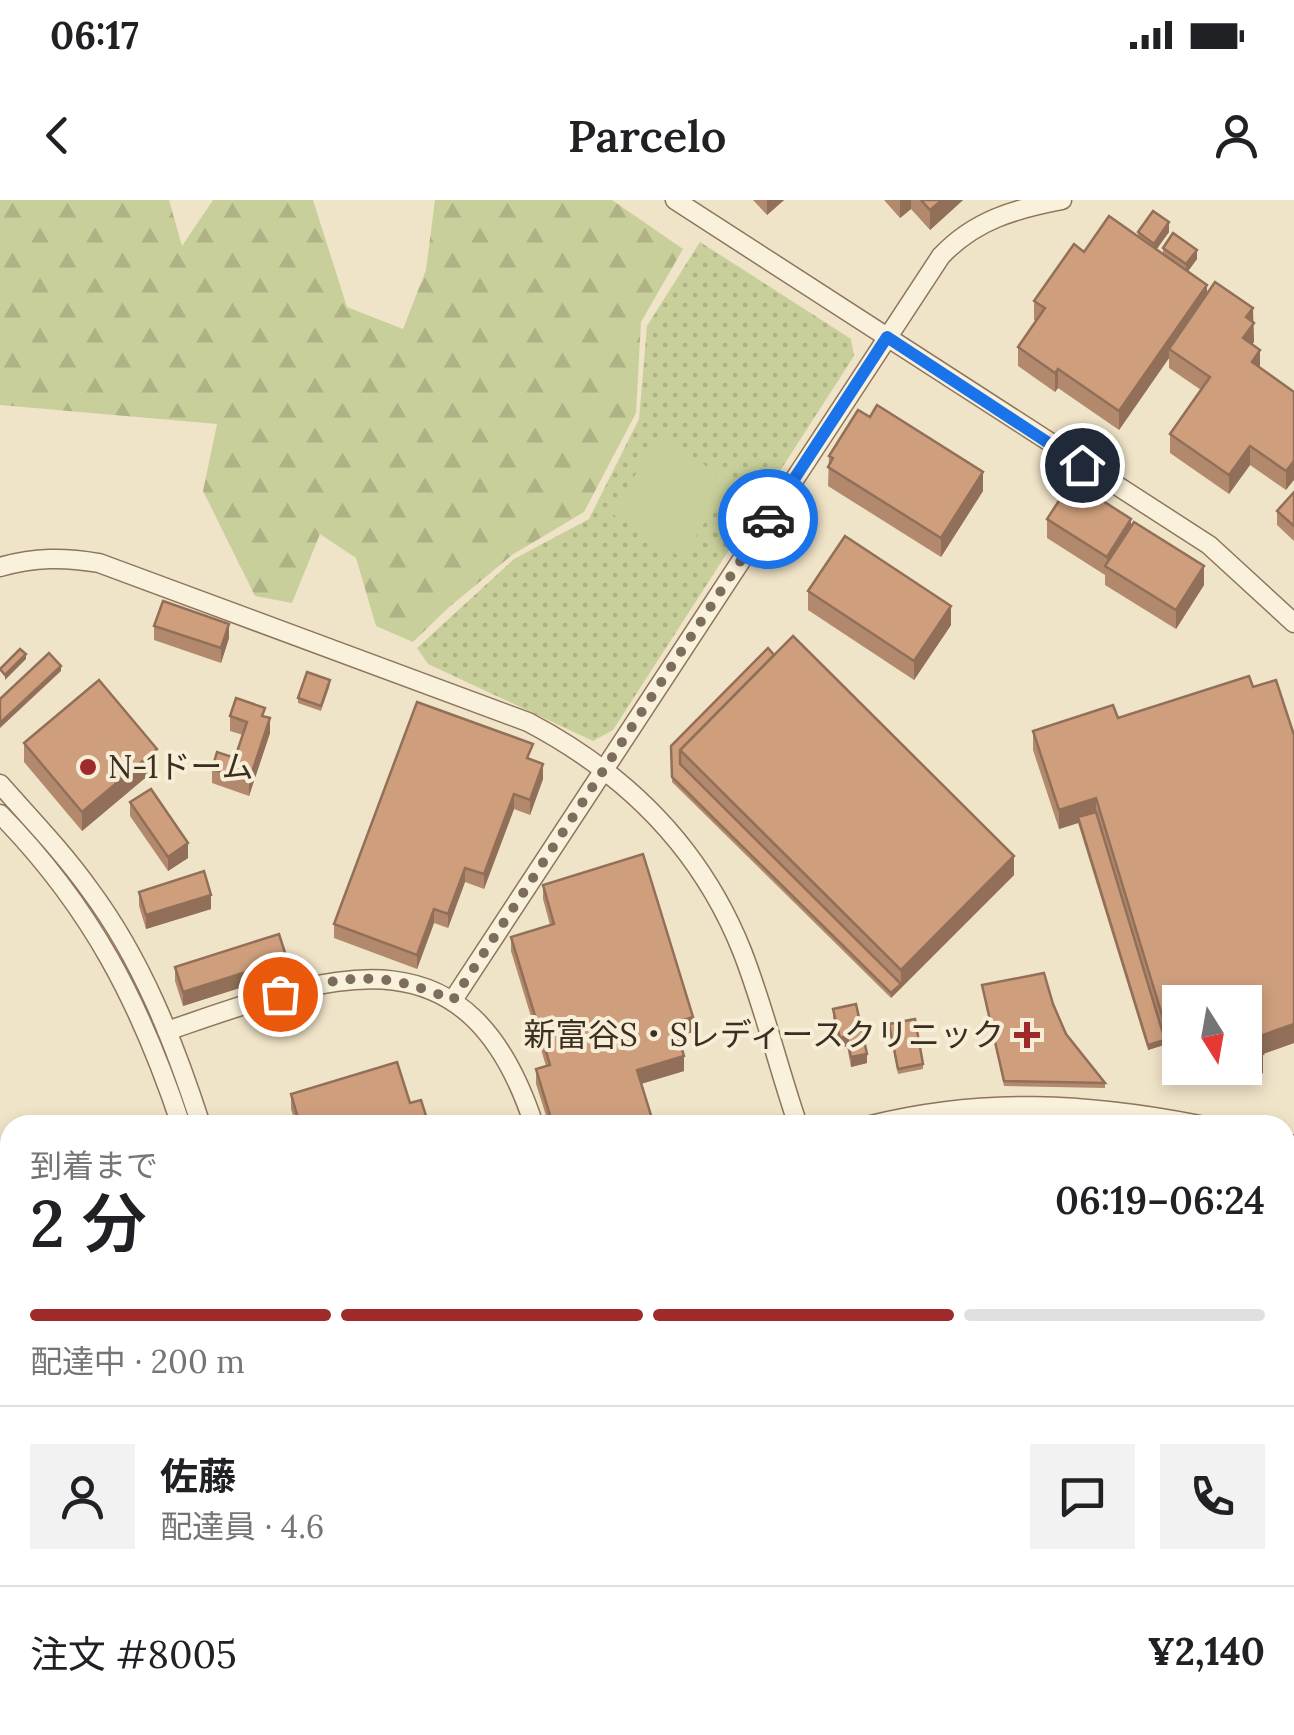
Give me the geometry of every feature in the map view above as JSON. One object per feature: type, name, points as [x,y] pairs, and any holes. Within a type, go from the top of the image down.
[{"type":"street","points":[[675,200],[1209,545],[1294,623]]},
{"type":"street","points":[[453,1000],[887,337],[954,243],[1006,212],[1062,200]]},
{"type":"street","points":[[0,567],[62,557],[99,563],[528,722],[571,745],[606,770],[686,847],[728,918],[754,983],[795,1115]]},
{"type":"street","points":[[0,784],[92,892],[141,973],[167,1030],[197,1115]]},
{"type":"street","points":[[0,814],[34,850],[97,934],[125,984],[176,1115]]},
{"type":"street","points":[[167,1030],[330,980],[397,980],[453,1000],[504,1053],[530,1115]]},
{"type":"street","points":[[919,1115],[990,1105],[1092,1106],[1143,1115]]},
{"type":"green space","points":[[0,200],[169,200],[182,246],[213,200],[313,200],[347,307],[403,329],[426,270],[435,200],[612,200],[683,249],[641,322],[636,413],[584,512],[512,555],[413,642],[376,626],[356,558],[320,534],[292,603],[255,596],[203,491],[217,424],[0,405]]},
{"type":"green space","points":[[700,242],[851,339],[854,356],[613,730],[593,741],[428,664],[417,648],[514,559],[589,519],[639,419],[647,326]]},
{"type":"green space","points":[[663,436],[730,483],[682,558],[609,512]]},
{"type":"building","points":[[921,200],[942,200],[930,210]]},
{"type":"building","points":[[1153,211],[1169,222],[1154,244],[1138,232]]},
{"type":"building","points":[[1109,216],[1207,285],[1119,411],[1018,347],[1045,308],[1034,301],[1074,244],[1084,252]]},
{"type":"building","points":[[1173,233],[1197,250],[1186,264],[1163,248]]},
{"type":"building","points":[[1215,282],[1253,308],[1246,317],[1254,323],[1243,338],[1260,350],[1252,362],[1294,392],[1294,461],[1286,471],[1250,446],[1229,475],[1170,434],[1210,377],[1169,349]]},
{"type":"building","points":[[877,405],[983,472],[941,538],[828,467],[833,458],[829,456],[858,410],[870,417]]},
{"type":"building","points":[[1072,481],[1131,519],[1107,557],[1047,519]]},
{"type":"building","points":[[1294,492],[1294,526],[1277,511]]},
{"type":"building","points":[[1134,522],[1204,566],[1176,610],[1105,566]]},
{"type":"building","points":[[845,536],[951,606],[914,661],[808,591]]},
{"type":"building","points":[[163,601],[229,624],[221,648],[154,626]]},
{"type":"building","points":[[793,636],[1014,856],[901,970],[680,750]]},
{"type":"building","points":[[768,648],[774,655],[680,750],[680,764],[901,984],[891,993],[672,777],[671,746]]},
{"type":"building","points":[[20,649],[26,654],[5,675],[0,669]]},
{"type":"building","points":[[49,653],[61,666],[0,723],[0,699]]},
{"type":"building","points":[[307,672],[330,680],[321,706],[298,698]]},
{"type":"building","points":[[1249,676],[1253,687],[1276,680],[1294,735],[1294,1024],[1262,1035],[1262,985],[1162,985],[1162,1015],[1096,798],[1059,810],[1033,731],[1113,705],[1118,718]]},
{"type":"building","points":[[99,680],[157,749],[82,812],[24,743]]},
{"type":"building","points":[[236,698],[265,708],[262,716],[270,718],[249,781],[212,769],[217,752],[235,758],[247,722],[230,716]]},
{"type":"building","points":[[417,702],[533,744],[527,758],[543,764],[530,800],[514,794],[484,874],[465,868],[448,914],[434,909],[417,955],[334,924]]},
{"type":"building","points":[[151,789],[188,843],[168,857],[130,802]]},
{"type":"building","points":[[1096,812],[1162,1041],[1148,1045],[1078,817]]},
{"type":"building","points":[[643,854],[693,1017],[674,1023],[684,1056],[637,1070],[651,1115],[550,1115],[536,1069],[550,1065],[511,937],[554,924],[543,885]]},
{"type":"building","points":[[204,871],[211,895],[146,915],[139,892]]},
{"type":"building","points":[[279,934],[287,959],[183,992],[175,967]]},
{"type":"building","points":[[1044,973],[1066,1034],[1105,1083],[1004,1081],[982,985]]},
{"type":"building","points":[[856,1004],[867,1054],[851,1057],[847,1036],[840,1038],[833,1009]]},
{"type":"building","points":[[915,1019],[923,1064],[898,1069],[889,1024]]},
{"type":"building","points":[[397,1062],[410,1103],[421,1100],[426,1115],[297,1115],[291,1094]]},
{"type":"way so far","points":[[280,994],[330,980],[362,977],[397,980],[453,1000],[768,519]]},
{"type":"place","name":"N-1ドーム","points":[[88,767]]},
{"type":"place","name":"新富谷S・Sレディースクリニック","points":[[1027,1035]]},
{"type":"route","points":[[768,519],[887,337],[1082,465]]}]
